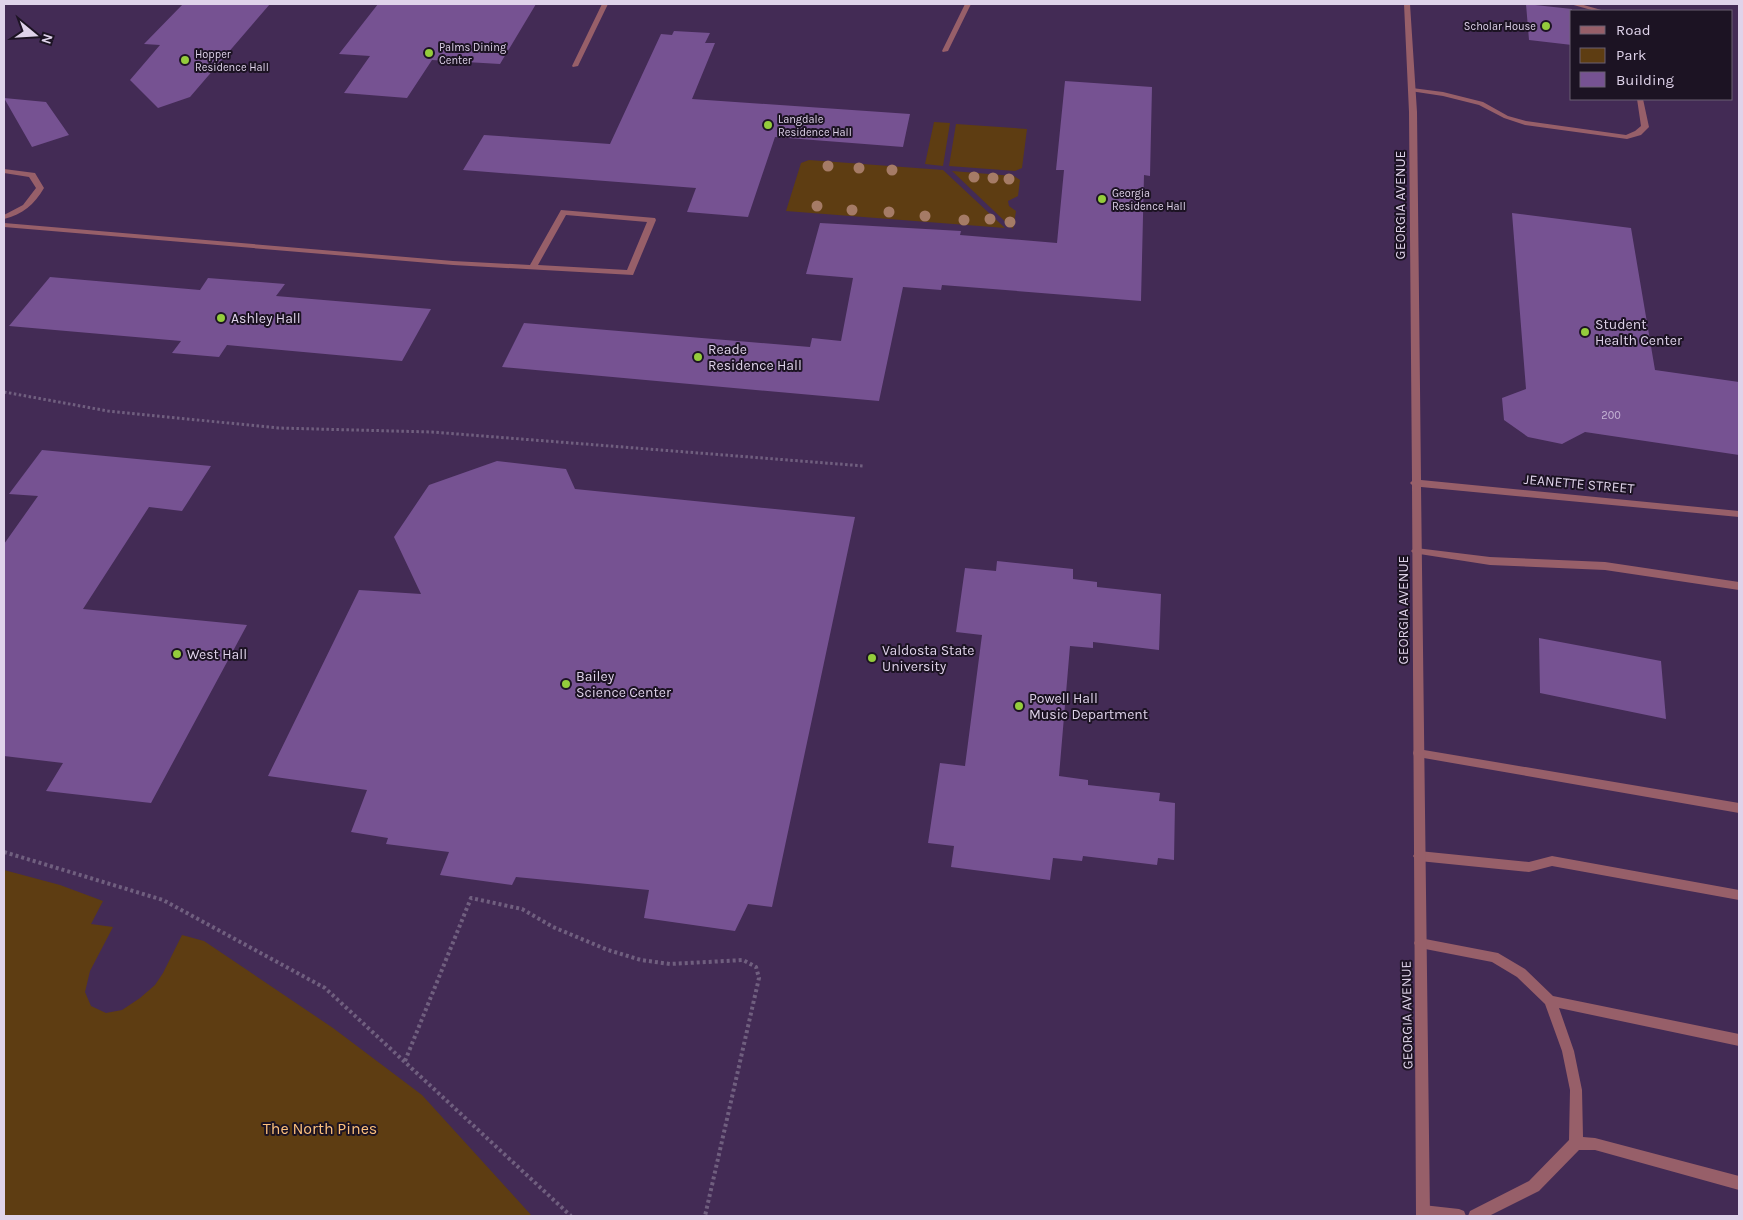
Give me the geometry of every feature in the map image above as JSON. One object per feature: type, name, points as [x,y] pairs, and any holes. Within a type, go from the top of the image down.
[{"type":"street","points":[[575,66],[605,4]]},
{"type":"street","points":[[945,51],[968,4]]},
{"type":"street","name":"GEORGIA AVENUE","points":[[1407,4],[1412,90],[1423,1214]]},
{"type":"street","points":[[1573,4],[1598,10]]},
{"type":"street","points":[[1412,90],[1443,94],[1481,103],[1506,117],[1525,122],[1627,137],[1638,133],[1645,127],[1640,100]]},
{"type":"street","points":[[4,171],[32,175],[40,188],[34,202],[17,213],[4,217]]},
{"type":"street","points":[[4,225],[453,263],[630,273],[652,220],[564,212],[533,267]]},
{"type":"street","name":"JEANETTE STREET","points":[[1415,483],[1739,514]]},
{"type":"street","points":[[1416,551],[1490,561],[1605,566],[1739,586]]},
{"type":"street","points":[[1418,753],[1739,808]]},
{"type":"street","points":[[1419,856],[1529,867],[1552,861],[1739,895]]},
{"type":"street","points":[[1420,943],[1494,957],[1521,973],[1550,1001],[1568,1051],[1576,1090],[1576,1143],[1534,1186],[1475,1216]]},
{"type":"street","points":[[1550,1001],[1739,1040]]},
{"type":"street","points":[[1576,1143],[1595,1144],[1739,1183]]},
{"type":"street","points":[[1423,1214],[1458,1216]]},
{"type":"path","points":[[4,392],[108,411],[278,428],[432,432],[864,466]]},
{"type":"path","points":[[4,852],[163,900],[326,988],[571,1216]]},
{"type":"path","points":[[405,1061],[471,898],[522,909],[553,926],[608,950],[641,960],[670,964],[744,960],[756,967],[759,978],[705,1216]]},
{"type":"shaded area","name":"Valdosta State University","points":[[4,4],[1739,4],[1739,1216],[4,1216]]},
{"type":"green space","points":[[934,122],[950,123],[943,166],[925,164]]},
{"type":"green space","points":[[956,124],[1027,129],[1022,168],[1015,171],[949,166]]},
{"type":"green space","points":[[809,160],[943,170],[1005,228],[786,211],[801,163]]},
{"type":"green space","points":[[952,171],[1014,176],[1020,180],[1018,196],[1008,201],[1009,206],[1016,211],[1013,229]]},
{"type":"green space","name":"The North Pines","points":[[4,870],[60,885],[103,901],[91,924],[113,927],[90,971],[85,992],[91,1006],[106,1013],[122,1010],[155,985],[182,935],[204,941],[333,1028],[422,1095],[532,1216],[4,1216]]},
{"type":"building","name":"Hopper Residence Hall","points":[[183,4],[270,4],[190,97],[158,108],[130,80],[160,45],[144,44]]},
{"type":"building","name":"Palms Dining Center","points":[[378,4],[536,4],[500,64],[432,60],[407,98],[344,93],[370,56],[339,54]]},
{"type":"building","name":"Scholar House","points":[[1526,4],[1572,9],[1570,10],[1570,45],[1529,40]]},
{"type":"building","name":"Langdale Residence Hall","points":[[674,31],[710,33],[705,43],[715,43],[692,99],[910,114],[903,147],[775,137],[748,217],[687,212],[696,188],[463,170],[484,135],[610,144],[661,34],[672,35]]},
{"type":"building","name":"Georgia Residence Hall","points":[[1065,81],[1152,87],[1150,176],[1144,175],[1141,301],[942,285],[941,290],[903,287],[879,401],[502,367],[524,323],[810,347],[812,338],[841,341],[853,278],[806,274],[820,223],[961,231],[960,235],[1057,243],[1064,170],[1056,170]]},
{"type":"building","points":[[4,98],[46,102],[69,135],[32,147]]},
{"type":"building","name":"Student Health Center","points":[[1512,213],[1631,228],[1655,370],[1739,382],[1739,455],[1585,432],[1562,444],[1528,437],[1504,420],[1502,398],[1526,389]]},
{"type":"building","name":"Ashley Hall","points":[[50,277],[200,290],[208,278],[285,284],[276,296],[431,309],[402,361],[227,345],[219,357],[172,353],[181,341],[9,326]]},
{"type":"building","name":"West Hall","points":[[42,450],[211,466],[182,511],[149,507],[83,609],[247,625],[151,803],[46,791],[63,763],[4,756],[4,544],[38,496],[9,494]]},
{"type":"building","name":"Bailey Science Center","points":[[497,461],[566,469],[575,489],[855,517],[772,907],[748,904],[735,931],[644,918],[649,890],[516,877],[512,885],[440,875],[449,852],[386,844],[388,838],[351,832],[367,790],[268,776],[359,590],[421,594],[394,537],[429,485]]},
{"type":"building","name":"Powell Hall Music Department","points":[[997,561],[1073,569],[1073,579],[1097,582],[1097,587],[1161,594],[1159,650],[1093,642],[1093,648],[1070,646],[1059,776],[1088,780],[1088,785],[1160,793],[1159,801],[1175,803],[1174,860],[1158,858],[1157,865],[1083,856],[1082,861],[1053,858],[1050,880],[951,867],[954,846],[928,843],[940,763],[965,766],[982,635],[956,632],[965,568],[996,571]]},
{"type":"building","points":[[1539,638],[1661,661],[1666,719],[1540,693]]},
{"type":"place","name":"Scholar House","points":[[1546,26]]},
{"type":"place","name":"Palms Dining Center","points":[[429,53]]},
{"type":"place","name":"Hopper Residence Hall","points":[[185,60]]},
{"type":"place","name":"Langdale Residence Hall","points":[[768,125]]},
{"type":"place","name":"Georgia Residence Hall","points":[[1102,199]]},
{"type":"place","name":"Ashley Hall","points":[[221,318]]},
{"type":"place","name":"Student Health Center","points":[[1585,332]]},
{"type":"place","name":"Reade Residence Hall","points":[[698,357]]},
{"type":"place","name":"West Hall","points":[[177,654]]},
{"type":"place","name":"Valdosta State University","points":[[872,658]]},
{"type":"place","name":"Bailey Science Center","points":[[566,684]]},
{"type":"place","name":"Powell Hall Music Department","points":[[1019,706]]}]
